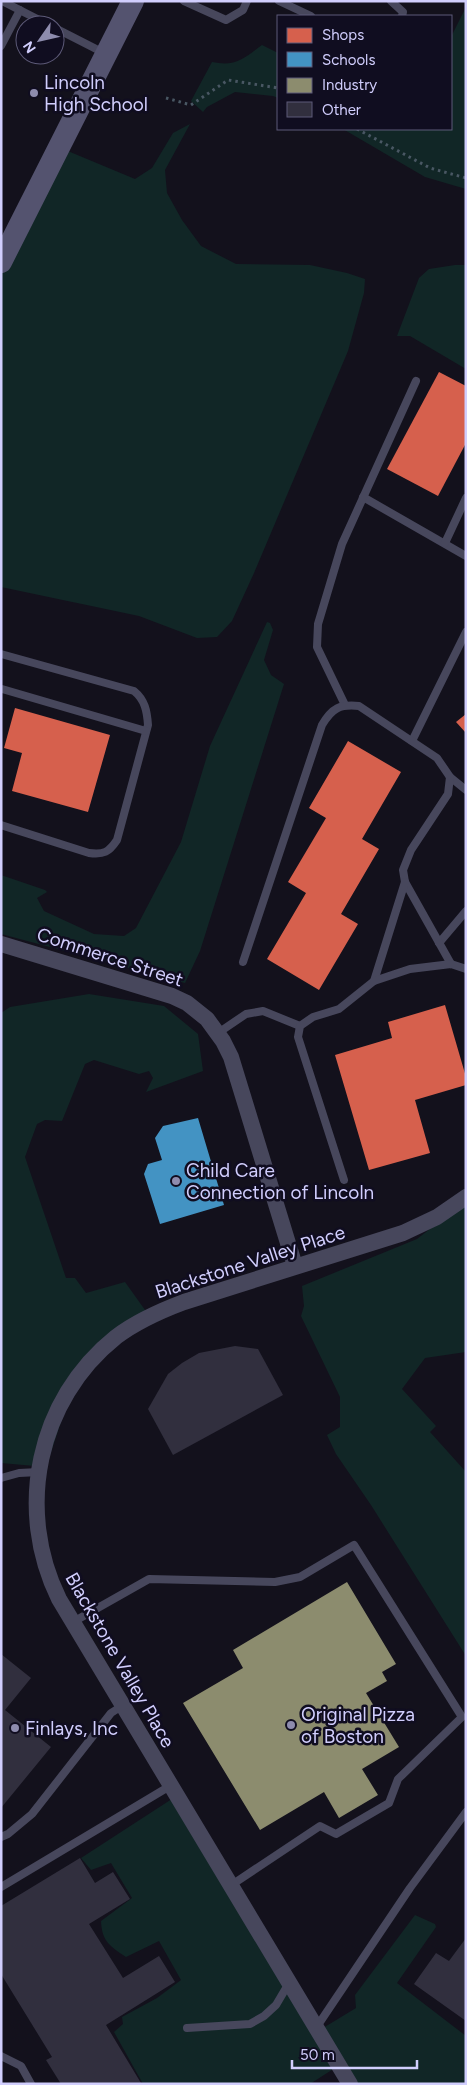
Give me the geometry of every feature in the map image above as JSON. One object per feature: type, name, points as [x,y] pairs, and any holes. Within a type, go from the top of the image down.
[{"type":"main road","points":[[1,262],[133,1]]},
{"type":"street","name":"Commerce Street","points":[[1,944],[172,996],[187,1003],[201,1013],[218,1034],[231,1057],[295,1266]]},
{"type":"street","name":"Blackstone Valley Place","points":[[348,2083],[122,1706],[50,1579],[40,1549],[37,1521],[39,1472],[51,1425],[66,1394],[94,1358],[116,1337],[142,1320],[168,1308],[295,1266],[371,1244],[415,1228],[466,1197]]},
{"type":"lane","points":[[2,1],[29,15]]},
{"type":"lane","points":[[184,1],[226,20],[243,10],[247,1]]},
{"type":"lane","points":[[280,1],[309,15]]},
{"type":"lane","points":[[391,1],[402,12],[402,15]]},
{"type":"lane","points":[[1,46],[20,10]]},
{"type":"lane","points":[[65,33],[107,55]]},
{"type":"lane","points":[[345,705],[317,647],[318,624],[342,544],[416,380]]},
{"type":"lane","points":[[363,497],[466,556]]},
{"type":"lane","points":[[445,543],[466,498]]},
{"type":"lane","points":[[412,742],[465,634]]},
{"type":"lane","points":[[1,654],[134,691],[144,702],[147,713],[146,731],[118,840],[110,850],[101,855],[89,853],[1,825]]},
{"type":"lane","points":[[1,690],[146,731]]},
{"type":"lane","points":[[244,962],[322,725],[329,714],[345,705],[359,706],[437,758],[450,777],[466,790]]},
{"type":"lane","points":[[450,777],[448,794],[410,850],[403,870],[405,882],[451,964]]},
{"type":"lane","points":[[374,981],[405,882]]},
{"type":"lane","points":[[439,944],[466,911]]},
{"type":"lane","points":[[344,1180],[298,1036],[300,1026],[312,1017],[339,1009],[374,981],[410,969],[451,964],[466,969]]},
{"type":"lane","points":[[218,1034],[246,1014],[263,1011],[300,1026]]},
{"type":"lane","points":[[1,1478],[19,1473],[39,1472]]},
{"type":"lane","points":[[73,1622],[149,1579],[275,1582],[300,1577],[354,1545],[462,1718],[398,1779],[389,1803],[336,1834],[320,1826],[230,1886]]},
{"type":"lane","points":[[1,1837],[32,1814],[111,1713],[122,1706]]},
{"type":"lane","points":[[1,1887],[170,1786]]},
{"type":"lane","points":[[316,2028],[410,1888],[466,1812]]},
{"type":"lane","points":[[187,2028],[250,2024],[264,2016],[276,2005],[288,1982]]},
{"type":"lane","points":[[1,2056],[21,2066],[31,2084]]},
{"type":"path","points":[[166,98],[191,105],[228,80],[277,88]]},
{"type":"path","points":[[359,130],[430,168],[466,178]]},
{"type":"green space","points":[[466,7],[466,189],[425,177],[345,130],[452,130],[452,35]]},
{"type":"green space","points":[[262,45],[277,52],[277,98],[235,92],[207,107],[203,112],[191,101],[212,62],[234,62]]},
{"type":"green space","points":[[190,124],[165,170],[167,193],[182,220],[201,246],[236,264],[310,265],[365,279],[364,293],[348,351],[232,621],[217,637],[197,638],[139,616],[1,587],[1,267],[63,149],[135,179],[152,168],[173,133]]},
{"type":"green space","points":[[466,265],[466,369],[410,336],[397,336],[419,278],[429,269]]},
{"type":"green space","points":[[267,622],[270,623],[273,630],[264,660],[271,675],[284,684],[200,951],[185,983],[1,934],[1,875],[45,890],[47,892],[37,898],[44,911],[94,934],[124,936],[136,928],[181,842],[210,746]]},
{"type":"green space","points":[[89,994],[164,1006],[198,1034],[203,1071],[146,1092],[153,1078],[149,1071],[139,1074],[94,1060],[85,1064],[62,1121],[45,1120],[37,1124],[25,1157],[66,1278],[75,1278],[86,1293],[125,1282],[150,1317],[94,1363],[65,1410],[46,1467],[1,1463],[1,1013],[10,1007]]},
{"type":"green space","points":[[466,1201],[466,1352],[425,1358],[402,1389],[436,1426],[430,1432],[466,1472],[466,1656],[371,1505],[336,1454],[327,1435],[340,1427],[340,1397],[301,1316],[304,1306],[302,1286],[417,1239]]},
{"type":"green space","points":[[178,1795],[323,2028],[356,2008],[355,1995],[415,1915],[435,1924],[436,1927],[397,1983],[466,2036],[466,2084],[355,2084],[341,2064],[310,2084],[143,2084],[114,2032],[123,2024],[122,2017],[157,1998],[181,1980],[159,1941],[126,1957],[108,1943],[103,1934],[101,1921],[132,1898],[111,1863],[91,1870],[81,1858]]},
{"type":"building: Shops","points":[[439,372],[466,386],[466,443],[438,496],[387,469]]},
{"type":"building: Shops","points":[[15,708],[110,735],[88,812],[12,791],[22,753],[4,748]]},
{"type":"building: Shops","points":[[466,714],[466,733],[456,722]]},
{"type":"building: Shops","points":[[348,741],[401,772],[362,839],[379,849],[341,914],[358,924],[319,990],[267,959],[306,893],[288,882],[326,818],[309,808]]},
{"type":"building: Shops","points":[[445,1005],[466,1077],[466,1085],[415,1100],[430,1153],[369,1170],[335,1055],[392,1038],[388,1022]]},
{"type":"building: Schools","points":[[198,1118],[224,1205],[160,1224],[144,1174],[148,1164],[162,1160],[155,1138],[163,1126]]},
{"type":"building: Industry","name":"Original Pizza of Boston","points":[[347,1582],[396,1664],[382,1672],[387,1681],[366,1693],[399,1747],[362,1769],[378,1795],[339,1818],[324,1792],[260,1830],[183,1703],[243,1668],[233,1650]]},
{"type":"building: Other","points":[[235,1346],[258,1349],[283,1395],[173,1455],[148,1409],[168,1374],[182,1363],[199,1353]]},
{"type":"building: Other","name":"Finlays, Inc","points":[[1,1654],[31,1678],[5,1710],[51,1747],[1,1808]]},
{"type":"building: Other","points":[[80,1858],[95,1883],[113,1872],[130,1899],[89,1924],[123,1978],[159,1956],[175,1982],[106,2025],[140,2084],[61,2084],[46,2060],[52,2057],[1,1974],[1,1906]]},
{"type":"building: Other","points":[[466,1938],[466,2021],[414,1984],[436,1953],[449,1961]]},
{"type":"place","name":"Lincoln High School","points":[[34,93]]},
{"type":"place","name":"Child Care Connection of Lincoln","points":[[176,1181]]},
{"type":"place","name":"Original Pizza of Boston","points":[[291,1725]]},
{"type":"place","name":"Finlays, Inc","points":[[15,1728]]}]
